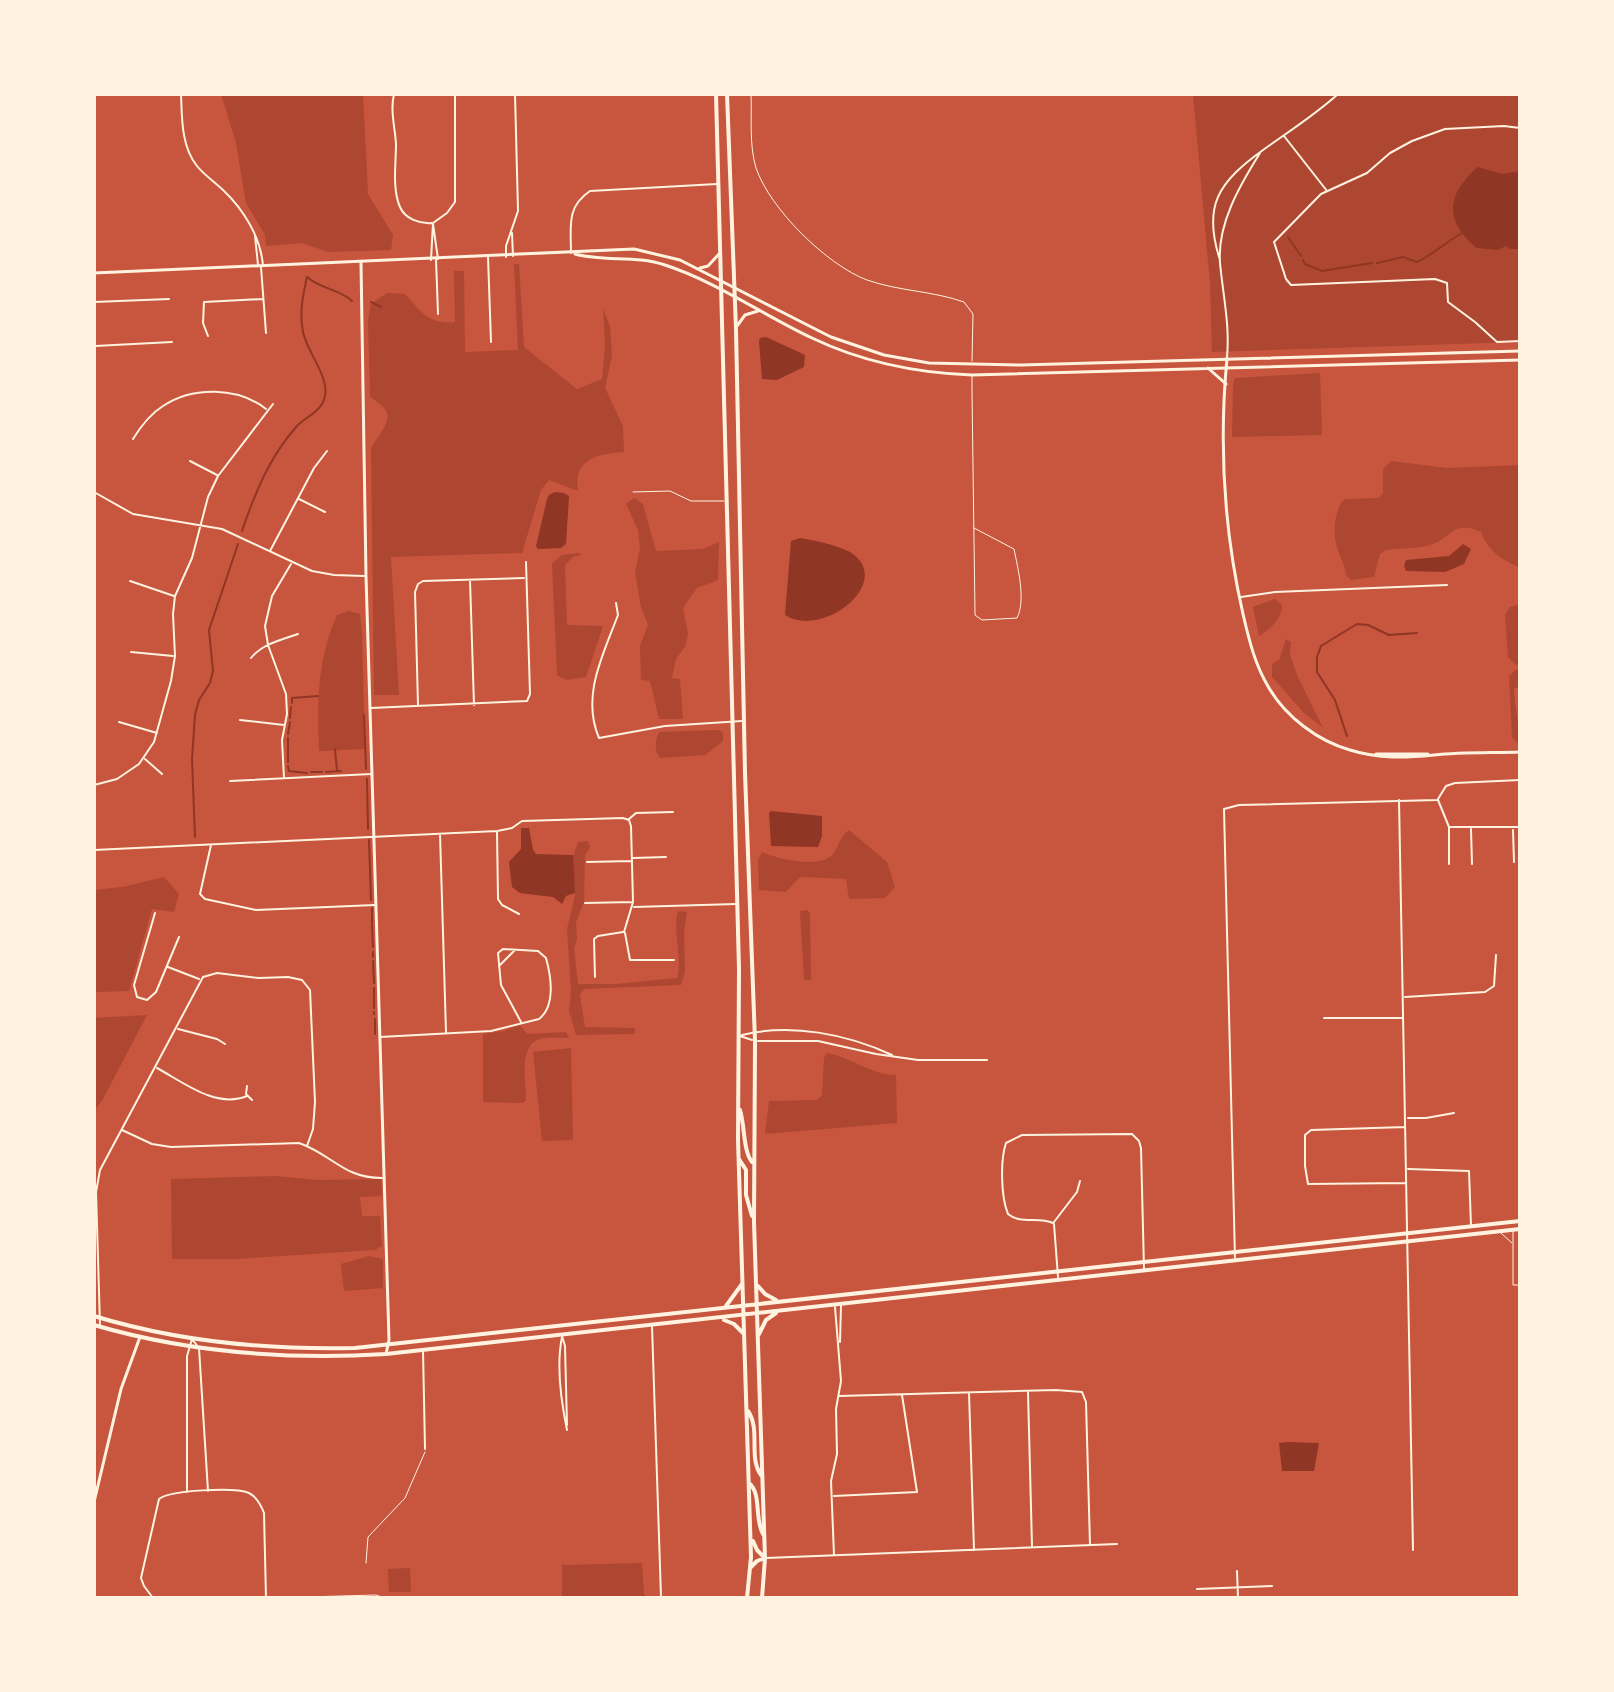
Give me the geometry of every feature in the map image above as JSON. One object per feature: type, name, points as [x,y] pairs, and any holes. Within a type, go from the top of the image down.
[{"type":"main road","points":[[716,94],[740,1036],[739,1159],[751,1535],[748,1597]]},
{"type":"main road","points":[[727,94],[736,329],[743,721],[755,1041],[753,1164],[765,1558],[762,1598]]},
{"type":"main road","points":[[598,249],[606,258]]},
{"type":"main road","points":[[94,273],[506,257],[598,249],[648,251],[697,268],[848,343],[908,360],[972,365],[1520,351]]},
{"type":"main road","points":[[697,268],[708,266],[721,251]]},
{"type":"main road","points":[[571,253],[589,258],[663,264],[845,352],[896,367],[972,375],[1520,360]]},
{"type":"main road","points":[[361,263],[386,1354]]},
{"type":"main road","points":[[736,329],[745,315],[758,311]]},
{"type":"main road","points":[[845,352],[848,343]]},
{"type":"main road","points":[[1433,353],[1433,362]]},
{"type":"main road","points":[[1227,358],[1227,531],[1252,652],[1260,673],[1279,702],[1318,736],[1372,755],[1520,752]]},
{"type":"main road","points":[[972,365],[972,375]]},
{"type":"main road","points":[[1208,368],[1226,384]]},
{"type":"main road","points":[[724,396],[736,395]]},
{"type":"main road","points":[[726,501],[738,509]]},
{"type":"main road","points":[[737,904],[750,918]]},
{"type":"main road","points":[[739,1108],[746,1134],[746,1155],[753,1164]]},
{"type":"main road","points":[[739,1159],[746,1170],[746,1195],[754,1222]]},
{"type":"main road","points":[[97,1317],[192,1339],[297,1349],[388,1345],[1235,1251],[1471,1226],[1520,1224]]},
{"type":"main road","points":[[97,1326],[199,1348],[282,1357],[386,1354],[1513,1229],[1520,1224]]},
{"type":"main road","points":[[725,1307],[743,1282]]},
{"type":"main road","points":[[756,1283],[765,1294],[778,1301]]},
{"type":"main road","points":[[758,1336],[766,1320],[777,1313]]},
{"type":"main road","points":[[641,1327],[647,1316]]},
{"type":"main road","points":[[722,1319],[734,1324],[744,1335]]},
{"type":"main road","points":[[561,1326],[562,1335]]},
{"type":"main road","points":[[495,1341],[513,1331]]},
{"type":"main road","points":[[485,1334],[495,1341]]},
{"type":"main road","points":[[94,1502],[121,1389],[140,1337]]},
{"type":"main road","points":[[282,1357],[297,1349]]},
{"type":"main road","points":[[747,1409],[754,1428],[755,1465],[762,1476]]},
{"type":"main road","points":[[749,1483],[756,1492],[757,1517],[764,1535]]},
{"type":"main road","points":[[751,1535],[757,1550],[765,1558]]},
{"type":"main road","points":[[751,1567],[765,1558]]},
{"type":"street","points":[[181,94],[183,132],[188,151],[198,167],[226,193],[254,235],[261,266],[266,333]]},
{"type":"street","points":[[394,94],[391,110],[398,202],[407,216],[418,222],[433,223],[447,213],[455,202],[455,94]]},
{"type":"street","points":[[506,257],[506,246],[518,211],[515,94]]},
{"type":"street","points":[[1227,358],[1227,318],[1213,222],[1222,188],[1242,164],[1338,94]]},
{"type":"street","points":[[1520,128],[1439,130],[1402,145],[1367,173],[1327,191],[1274,242],[1288,284],[1435,279],[1447,283],[1448,302],[1490,338],[1497,342],[1520,341]]},
{"type":"street","points":[[1284,135],[1327,191]]},
{"type":"street","points":[[1220,260],[1222,237],[1232,205],[1261,152]]},
{"type":"street","points":[[571,253],[571,212],[590,191],[719,184]]},
{"type":"street","points":[[433,223],[438,314]]},
{"type":"street","points":[[433,223],[435,259]]},
{"type":"street","points":[[512,231],[513,256]]},
{"type":"street","points":[[488,257],[491,342]]},
{"type":"street","points":[[94,302],[169,299]]},
{"type":"street","points":[[208,336],[203,323],[204,302],[263,299]]},
{"type":"street","points":[[94,331],[94,378]]},
{"type":"street","points":[[95,346],[172,342]]},
{"type":"street","points":[[133,439],[155,411],[189,395],[235,394],[267,410]]},
{"type":"street","points":[[94,785],[117,779],[144,759],[158,733],[175,656],[175,596],[192,558],[208,497],[218,476],[273,404]]},
{"type":"street","points":[[270,552],[314,468],[327,451]]},
{"type":"street","points":[[190,461],[218,476]]},
{"type":"street","points":[[94,492],[133,514],[222,529],[322,574],[366,576]]},
{"type":"street","points":[[298,498],[325,512]]},
{"type":"street","points":[[370,708],[527,701],[530,694],[526,562]]},
{"type":"street","points":[[284,778],[282,740],[287,703],[285,685],[268,645],[265,626],[267,607],[292,563]]},
{"type":"street","points":[[418,707],[415,592],[418,584],[423,581],[526,578]]},
{"type":"street","points":[[470,579],[474,705]]},
{"type":"street","points":[[130,581],[175,596]]},
{"type":"street","points":[[1239,597],[1447,585]]},
{"type":"street","points":[[616,603],[618,615],[592,685],[593,724],[599,738],[665,726],[743,721]]},
{"type":"street","points":[[251,658],[268,645],[298,634]]},
{"type":"street","points":[[131,652],[175,656]]},
{"type":"street","points":[[240,720],[285,725]]},
{"type":"street","points":[[119,722],[158,733]]},
{"type":"street","points":[[144,759],[162,774]]},
{"type":"street","points":[[230,781],[372,774]]},
{"type":"street","points":[[1437,800],[1446,786],[1455,783],[1520,780]]},
{"type":"street","points":[[1399,800],[1413,1550]]},
{"type":"street","points":[[1235,1259],[1224,809],[1230,806],[1437,800]]},
{"type":"street","points":[[1437,800],[1449,827],[1449,864]]},
{"type":"street","points":[[94,850],[497,831],[512,828],[522,821],[628,819],[636,813],[673,812]]},
{"type":"street","points":[[628,819],[631,826],[633,904],[624,932],[630,960],[674,960]]},
{"type":"street","points":[[1449,827],[1520,827]]},
{"type":"street","points":[[1471,828],[1472,864]]},
{"type":"street","points":[[1513,829],[1514,862]]},
{"type":"street","points":[[497,831],[498,899],[502,905],[519,914]]},
{"type":"street","points":[[440,833],[446,1033]]},
{"type":"street","points":[[211,844],[200,894],[205,899],[256,910],[376,905]]},
{"type":"street","points":[[587,862],[666,857]]},
{"type":"street","points":[[585,903],[737,904]]},
{"type":"street","points":[[155,913],[134,985],[137,997],[150,998],[168,967],[179,937]]},
{"type":"street","points":[[595,977],[594,939],[624,932]]},
{"type":"street","points":[[499,967],[509,953],[516,950]]},
{"type":"street","points":[[380,1037],[491,1031],[539,1019],[549,1007],[548,969],[545,956],[538,951],[499,951],[504,993],[521,1022]]},
{"type":"street","points":[[1404,997],[1485,992],[1494,986],[1496,955]]},
{"type":"street","points":[[168,967],[199,981]]},
{"type":"street","points":[[97,1326],[97,1181],[104,1160],[177,1028],[199,981],[210,973],[259,978],[288,977],[302,980],[310,990],[315,1102],[313,1129],[307,1146]]},
{"type":"street","points":[[1324,1018],[1404,1018]]},
{"type":"street","points":[[177,1028],[225,1044]]},
{"type":"street","points":[[740,1036],[754,1032],[818,1032],[858,1041],[893,1055]]},
{"type":"street","points":[[818,1032],[818,1041]]},
{"type":"street","points":[[740,1036],[755,1041],[818,1041],[876,1054],[942,1061],[987,1060]]},
{"type":"street","points":[[156,1067],[212,1097],[235,1100],[247,1096]]},
{"type":"street","points":[[247,1086],[247,1096]]},
{"type":"street","points":[[247,1096],[252,1100]]},
{"type":"street","points":[[1407,1118],[1454,1113]]},
{"type":"street","points":[[1406,1127],[1309,1130],[1304,1146],[1308,1184],[1407,1183]]},
{"type":"street","points":[[122,1130],[152,1144],[171,1147],[288,1143],[307,1146],[355,1175],[384,1178]]},
{"type":"street","points":[[1053,1223],[1018,1220],[1006,1210],[1003,1152],[1009,1140],[1022,1135],[1132,1134],[1141,1148],[1144,1269]]},
{"type":"street","points":[[1407,1169],[1469,1171],[1471,1226]]},
{"type":"street","points":[[1058,1279],[1053,1223],[1077,1192],[1080,1181]]},
{"type":"street","points":[[834,1555],[831,1481],[837,1454],[838,1305]]},
{"type":"street","points":[[652,1325],[661,1597]]},
{"type":"street","points":[[562,1335],[565,1346],[567,1430],[562,1407],[562,1335]]},
{"type":"street","points":[[187,1492],[189,1346],[192,1339],[199,1348],[208,1491]]},
{"type":"street","points":[[423,1349],[425,1449]]},
{"type":"street","points":[[1028,1391],[1032,1548]]},
{"type":"street","points":[[969,1392],[974,1550]]},
{"type":"street","points":[[839,1396],[1082,1392],[1086,1402],[1090,1545]]},
{"type":"street","points":[[832,1496],[917,1492],[902,1394]]},
{"type":"street","points":[[153,1598],[141,1578],[157,1504],[163,1495],[240,1490],[256,1499],[264,1513],[266,1598]]},
{"type":"street","points":[[765,1558],[1117,1544]]},
{"type":"street","points":[[1237,1571],[1238,1598]]},
{"type":"street","points":[[1197,1589],[1272,1586]]},
{"type":"lane","points":[[751,94],[757,171],[792,224],[809,241],[865,279],[964,302],[973,314],[972,365]]},
{"type":"lane","points":[[972,375],[975,617],[982,620],[1016,619],[1020,613],[1020,594],[1014,549],[974,528]]},
{"type":"lane","points":[[633,492],[670,491],[691,501],[726,501]]},
{"type":"lane","points":[[1513,1229],[1513,1285],[1520,1285]]},
{"type":"lane","points":[[1495,1231],[1508,1237],[1514,1245]]},
{"type":"lane","points":[[366,1563],[368,1537],[405,1498],[425,1449]]},
{"type":"lane","points":[[266,1598],[376,1595],[384,1598]]},
{"type":"shaded area","points":[[221,94],[363,94],[368,194],[393,235],[391,250],[329,252],[301,243],[266,246],[265,235],[246,203],[236,143]]},
{"type":"shaded area","points":[[1193,94],[1520,94],[1520,342],[1212,352],[1210,284]]},
{"type":"shaded area","points":[[1478,167],[1502,174],[1520,171],[1520,249],[1506,246],[1498,250],[1477,248],[1458,228],[1453,207],[1455,197]]},
{"type":"shaded area","points":[[514,264],[519,264],[524,347],[577,389],[602,379],[605,344],[603,308],[610,326],[612,356],[605,388],[623,426],[624,452],[589,460],[579,471],[578,491],[549,480],[541,490],[522,553],[391,557],[399,695],[374,695],[371,448],[385,427],[387,415],[385,409],[370,397],[368,320],[371,304],[387,293],[405,294],[432,319],[455,322],[454,271],[464,271],[465,352],[518,350]]},
{"type":"shaded area","points":[[766,337],[805,355],[804,367],[777,380],[762,379],[759,341]]},
{"type":"shaded area","points":[[1320,373],[1322,435],[1232,437],[1235,378]]},
{"type":"shaded area","points":[[1391,461],[1447,468],[1520,465],[1520,568],[1492,550],[1481,532],[1464,528],[1430,545],[1386,550],[1380,554],[1374,577],[1351,580],[1346,575],[1336,543],[1337,513],[1345,499],[1379,498],[1383,493],[1383,469]]},
{"type":"shaded area","points":[[555,492],[569,496],[566,544],[561,548],[538,549],[536,546],[547,499]]},
{"type":"shaded area","points":[[634,498],[643,504],[656,551],[703,549],[719,542],[718,580],[697,588],[683,608],[688,633],[686,645],[676,659],[672,678],[680,679],[683,719],[659,719],[650,681],[641,680],[640,646],[648,625],[641,607],[635,573],[640,548],[638,530],[626,504]]},
{"type":"shaded area","points":[[800,538],[848,551],[863,566],[864,580],[859,593],[848,605],[817,620],[800,620],[785,615],[791,541]]},
{"type":"shaded area","points":[[1463,544],[1471,549],[1464,564],[1445,572],[1406,571],[1406,560],[1449,556]]},
{"type":"shaded area","points":[[562,555],[582,555],[573,557],[565,565],[567,625],[603,626],[586,677],[566,680],[557,675],[552,563]]},
{"type":"shaded area","points":[[1275,599],[1282,605],[1278,619],[1259,636],[1253,607]]},
{"type":"shaded area","points":[[1520,604],[1520,664],[1516,665],[1508,657],[1505,615],[1510,607]]},
{"type":"shaded area","points":[[349,611],[360,614],[365,749],[319,751],[319,699],[325,648],[337,615]]},
{"type":"shaded area","points":[[1286,639],[1291,642],[1290,654],[1297,675],[1323,728],[1304,713],[1272,677],[1272,664],[1279,660]]},
{"type":"shaded area","points":[[1517,669],[1520,671],[1520,687],[1514,688],[1514,695],[1520,745],[1512,738],[1509,676]]},
{"type":"shaded area","points":[[659,732],[723,732],[723,741],[705,755],[660,758],[657,752]]},
{"type":"shaded area","points":[[771,811],[822,816],[822,836],[818,847],[771,846]]},
{"type":"shaded area","points":[[521,828],[529,828],[536,854],[573,855],[575,893],[566,896],[562,904],[553,897],[520,893],[512,887],[509,862],[521,849]]},
{"type":"shaded area","points":[[849,830],[887,862],[895,887],[885,898],[849,899],[846,879],[800,877],[786,892],[759,890],[758,860],[762,852],[797,861],[824,860],[834,853]]},
{"type":"shaded area","points":[[588,841],[590,848],[585,854],[584,902],[576,922],[574,948],[578,984],[677,978],[676,919],[678,911],[687,912],[685,971],[681,985],[584,989],[580,995],[585,1027],[635,1028],[635,1034],[576,1035],[569,1011],[571,991],[567,929],[575,895],[573,857],[578,842]]},
{"type":"shaded area","points":[[164,877],[179,894],[174,912],[152,909],[129,991],[94,992],[94,890]]},
{"type":"shaded area","points":[[800,911],[810,913],[811,980],[804,980]]},
{"type":"shaded area","points":[[147,1015],[103,1099],[94,1111],[94,1018]]},
{"type":"shaded area","points":[[520,1025],[527,1034],[566,1032],[569,1038],[544,1038],[531,1044],[526,1058],[526,1100],[523,1103],[483,1102],[483,1034]]},
{"type":"shaded area","points":[[571,1048],[573,1140],[542,1141],[533,1052]]},
{"type":"shaded area","points":[[827,1053],[878,1072],[896,1075],[897,1123],[765,1134],[769,1101],[817,1100],[822,1095]]},
{"type":"shaded area","points":[[276,1176],[318,1180],[381,1179],[382,1196],[360,1197],[362,1216],[380,1216],[382,1246],[375,1250],[235,1259],[172,1259],[171,1179]]},
{"type":"shaded area","points":[[369,1256],[383,1259],[383,1288],[344,1291],[341,1264]]},
{"type":"shaded area","points":[[1279,1443],[1319,1443],[1314,1471],[1282,1471]]},
{"type":"shaded area","points":[[642,1563],[644,1594],[648,1598],[562,1598],[562,1565]]},
{"type":"shaded area","points":[[410,1568],[411,1592],[389,1592],[388,1569]]},
{"type":"waterway","points":[[1377,263],[1403,257],[1417,262],[1462,233]]},
{"type":"waterway","points":[[1288,237],[1301,256]]},
{"type":"waterway","points":[[1303,260],[1305,264],[1322,271],[1372,263]]},
{"type":"waterway","points":[[242,531],[270,464],[296,427],[321,406],[325,396],[324,380],[305,340],[302,325],[307,277],[352,301]]},
{"type":"waterway","points":[[371,302],[381,307]]},
{"type":"waterway","points":[[195,837],[192,759],[195,715],[213,671],[209,630],[238,544]]},
{"type":"waterway","points":[[1347,736],[1335,700],[1317,672],[1321,646],[1357,624],[1368,625],[1389,635],[1417,633]]},
{"type":"waterway","points":[[292,703],[292,698],[318,696]]},
{"type":"waterway","points":[[290,718],[291,707]]},
{"type":"waterway","points":[[364,715],[366,769]]},
{"type":"waterway","points":[[288,734],[290,722]]},
{"type":"waterway","points":[[288,738],[288,762]]},
{"type":"waterway","points":[[335,749],[337,771]]},
{"type":"waterway","points":[[288,766],[289,771],[307,773]]},
{"type":"waterway","points":[[326,772],[341,771]]},
{"type":"waterway","points":[[311,772],[322,772]]},
{"type":"waterway","points":[[367,779],[368,829]]},
{"type":"waterway","points":[[369,840],[371,900]]},
{"type":"waterway","points":[[372,908],[372,923]]},
{"type":"waterway","points":[[372,925],[373,947]]},
{"type":"waterway","points":[[373,952],[373,957]]},
{"type":"waterway","points":[[373,961],[374,983]]},
{"type":"waterway","points":[[374,988],[374,1008]]},
{"type":"waterway","points":[[375,1019],[375,1034]]}]
